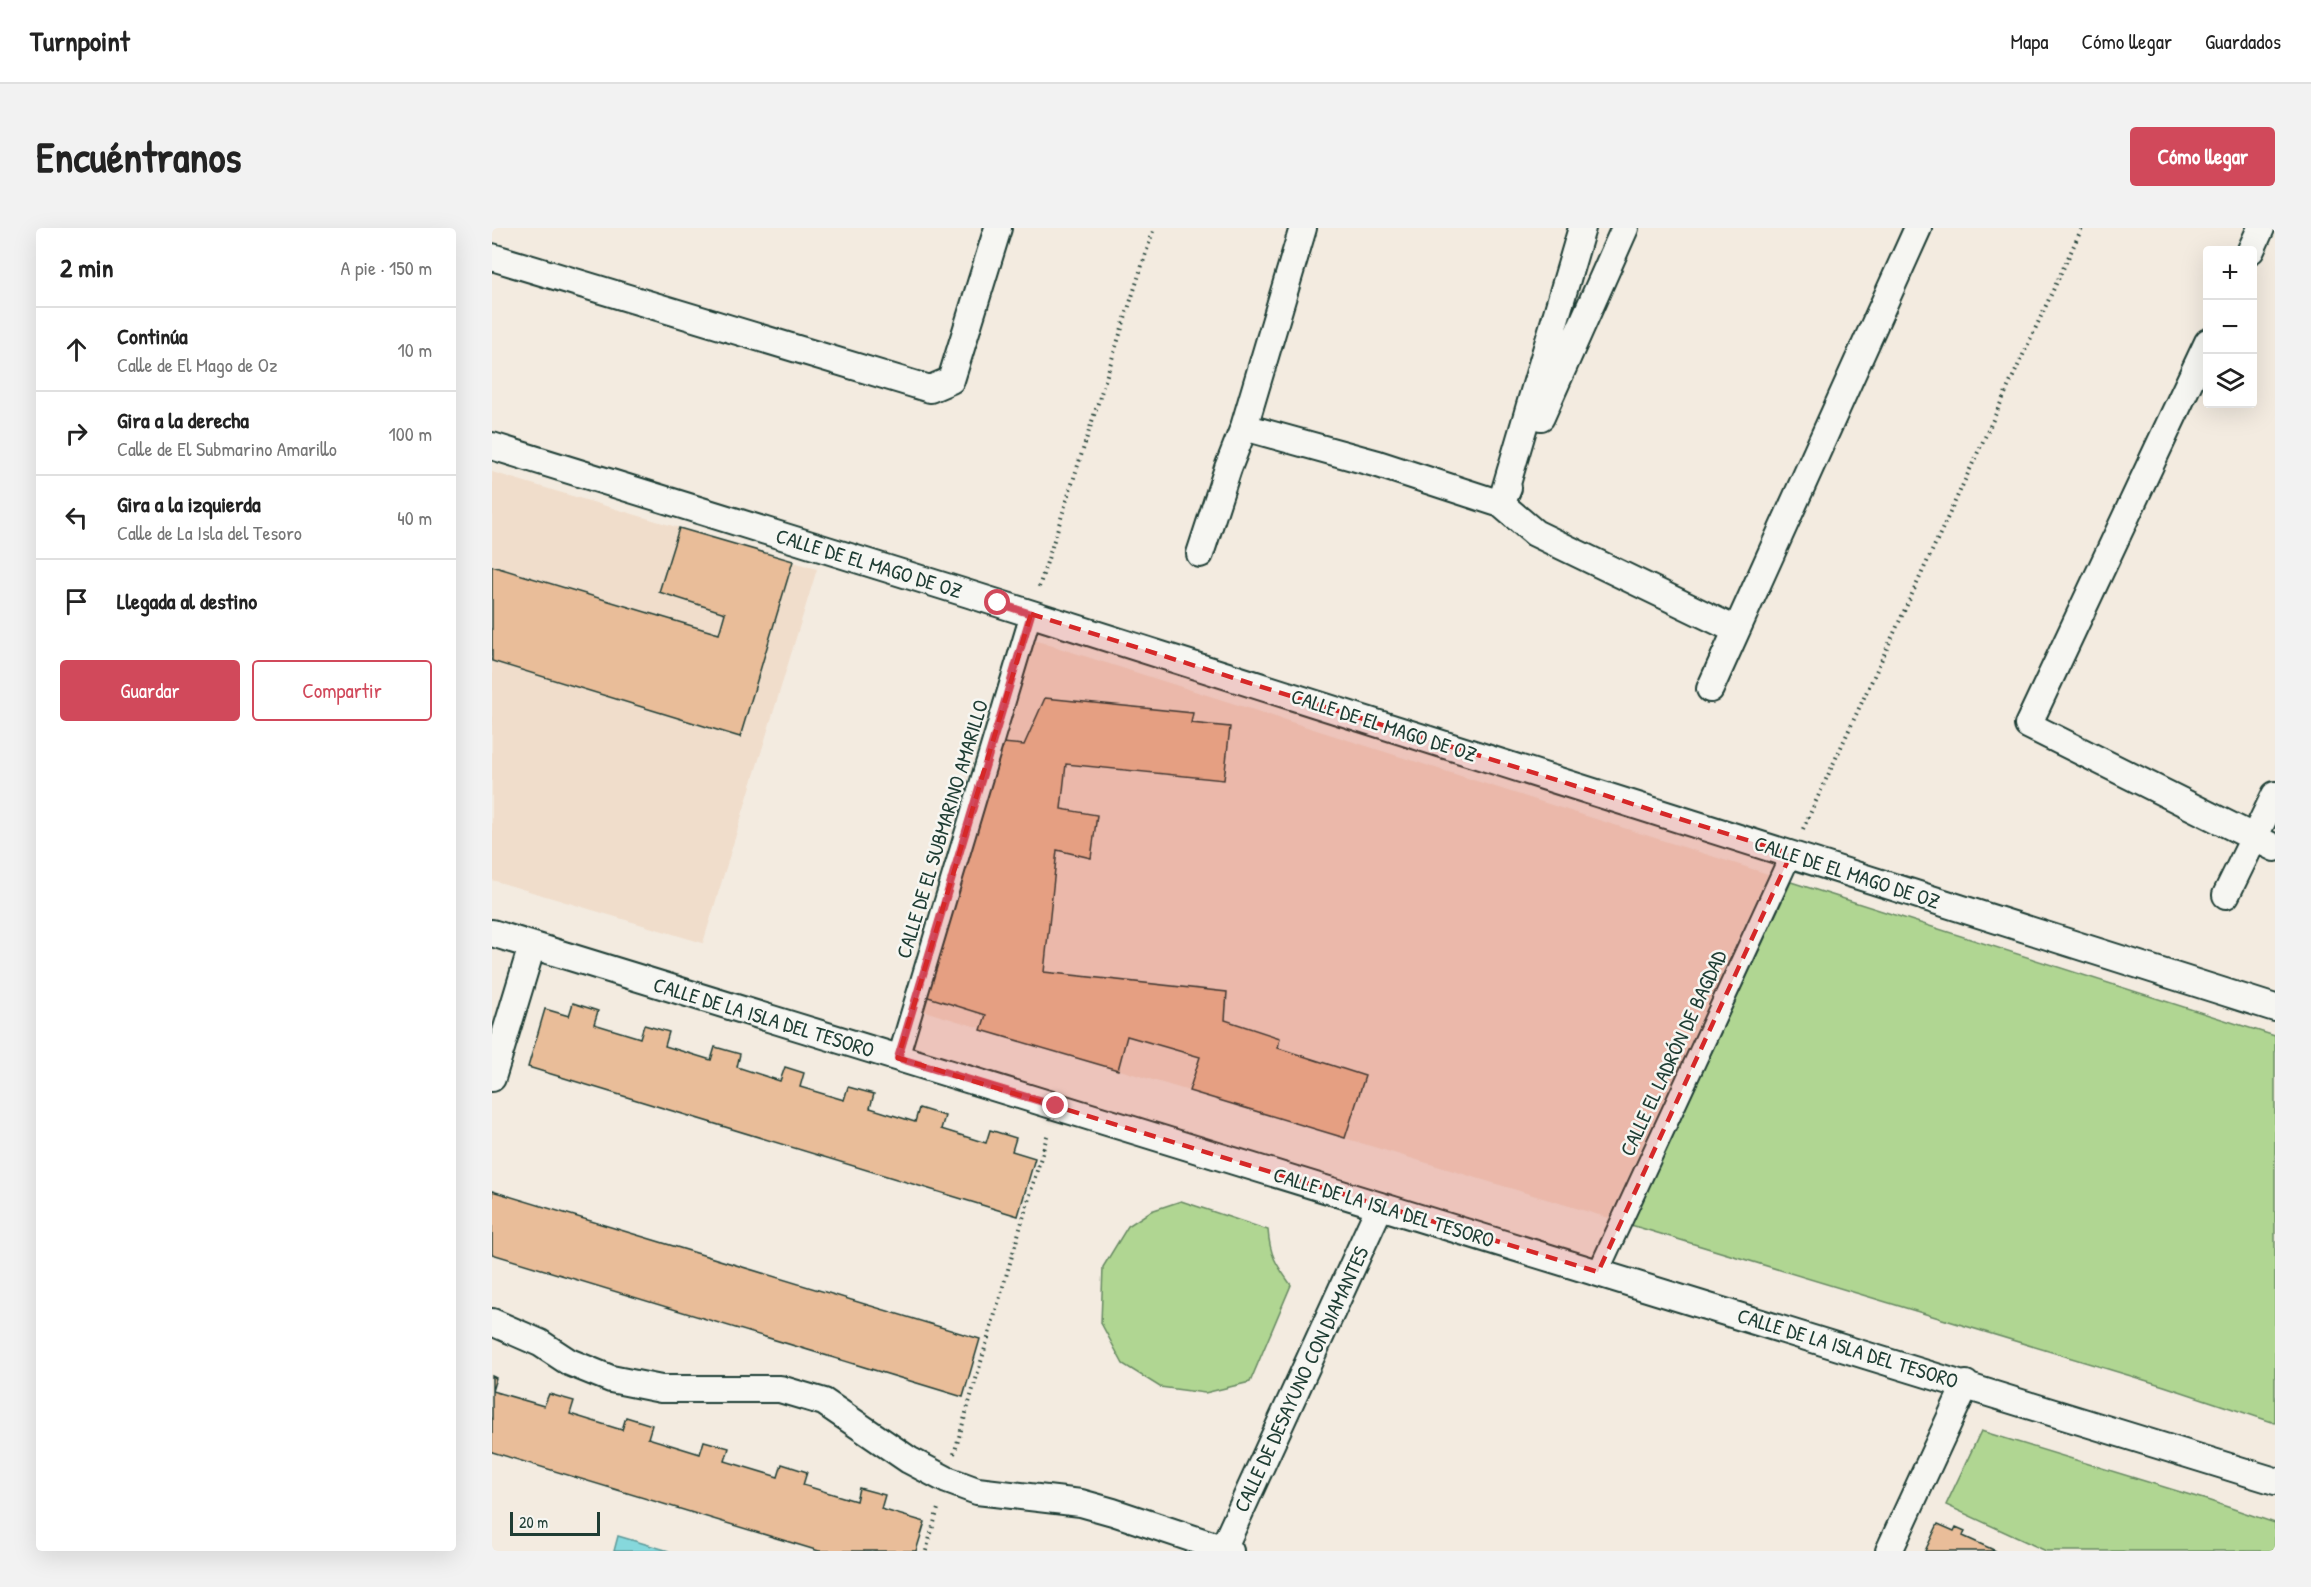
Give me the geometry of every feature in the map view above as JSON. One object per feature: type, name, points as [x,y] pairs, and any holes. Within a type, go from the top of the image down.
[{"type":"street","points":[[492,257],[930,389],[951,380],[998,228]]},
{"type":"street","points":[[1200,554],[1244,427],[1302,228]]},
{"type":"street","points":[[1501,504],[1582,228]]},
{"type":"street","points":[[1501,504],[1625,228]]},
{"type":"street","points":[[1710,689],[1918,228]]},
{"type":"street","points":[[2253,246],[2261,228]]},
{"type":"street","points":[[2203,353],[2028,725],[2265,843]]},
{"type":"street","points":[[1244,427],[1378,464],[1501,504],[1535,533],[1736,630]]},
{"type":"street","name":"CALLE DE EL MAGO DE OZ","points":[[492,446],[1031,614],[2275,1008]]},
{"type":"street","name":"CALLE DE EL SUBMARINO AMARILLO","points":[[898,1058],[1031,614]]},
{"type":"street","points":[[2226,895],[2265,843],[2275,795]]},
{"type":"street","name":"CALLE EL LADRÓN DE BAGDAD","points":[[1598,1272],[1791,854]]},
{"type":"street","name":"CALLE DE LA ISLA DEL TESORO","points":[[492,933],[2275,1480]]},
{"type":"street","points":[[492,1078],[532,946]]},
{"type":"street","name":"CALLE DE DESAYUNO CON DIAMANTES","points":[[1225,1550],[1380,1206]]},
{"type":"street","points":[[492,1322],[540,1343],[569,1362],[611,1379],[661,1389],[780,1389],[824,1402],[909,1460],[947,1480],[987,1493],[1081,1503],[1225,1550]]},
{"type":"street","points":[[1889,1551],[1966,1384]]},
{"type":"path","points":[[1031,614],[1154,228]]},
{"type":"path","points":[[1791,854],[2082,228]]},
{"type":"path","points":[[926,1551],[1056,1106]]},
{"type":"highlighted area","points":[[1031,614],[1791,854],[1598,1272],[898,1058]]},
{"type":"shaded area","points":[[492,472],[817,569],[703,943],[492,880]]},
{"type":"shaded area","points":[[1034,640],[1768,874],[1609,1218],[921,1010]]},
{"type":"green space","points":[[1791,882],[2275,1036],[2275,1423],[2164,1386],[1631,1225]]},
{"type":"green space","points":[[1181,1201],[1268,1230],[1270,1247],[1275,1259],[1291,1285],[1250,1382],[1205,1393],[1160,1387],[1123,1364],[1101,1323],[1103,1267],[1128,1226],[1151,1211]]},
{"type":"green space","points":[[1981,1431],[2275,1523],[2275,1551],[2046,1551],[1946,1505]]},
{"type":"water","points":[[618,1536],[669,1551],[614,1551]]},
{"type":"building","points":[[679,528],[793,561],[740,737],[492,661],[492,566],[719,634],[725,613],[659,592]]},
{"type":"building","points":[[1045,698],[1193,713],[1191,723],[1230,727],[1224,780],[1066,764],[1061,809],[1097,815],[1091,858],[1057,850],[1044,972],[1227,992],[1225,1020],[1280,1038],[1278,1048],[1365,1076],[1345,1138],[1189,1091],[1200,1057],[1127,1036],[1118,1070],[981,1030],[986,1015],[925,996],[1003,743],[1024,745]]},
{"type":"building","points":[[573,1003],[598,1011],[594,1024],[640,1038],[644,1025],[669,1032],[665,1046],[711,1060],[715,1047],[740,1054],[737,1067],[780,1081],[785,1067],[804,1073],[800,1087],[844,1100],[848,1087],[874,1094],[870,1108],[915,1122],[919,1108],[945,1116],[941,1129],[986,1143],[990,1130],[1016,1138],[1012,1151],[1035,1158],[1018,1216],[528,1067],[545,1009],[569,1016]]},
{"type":"building","points":[[492,1191],[980,1339],[963,1397],[492,1254]]},
{"type":"building","points":[[492,1376],[496,1378],[492,1391]]},
{"type":"building","points":[[492,1391],[544,1406],[549,1394],[574,1401],[570,1414],[622,1430],[626,1417],[652,1425],[648,1438],[700,1454],[704,1441],[729,1448],[725,1461],[778,1477],[782,1464],[807,1472],[803,1485],[856,1501],[859,1488],[885,1495],[881,1509],[925,1522],[916,1551],[819,1551],[492,1452]]},
{"type":"building","points":[[1938,1524],[1954,1531],[1956,1527],[1965,1531],[1963,1536],[1996,1551],[1925,1551]]},
{"type":"route","points":[[998,603],[1031,614],[898,1058],[1056,1106]]}]
